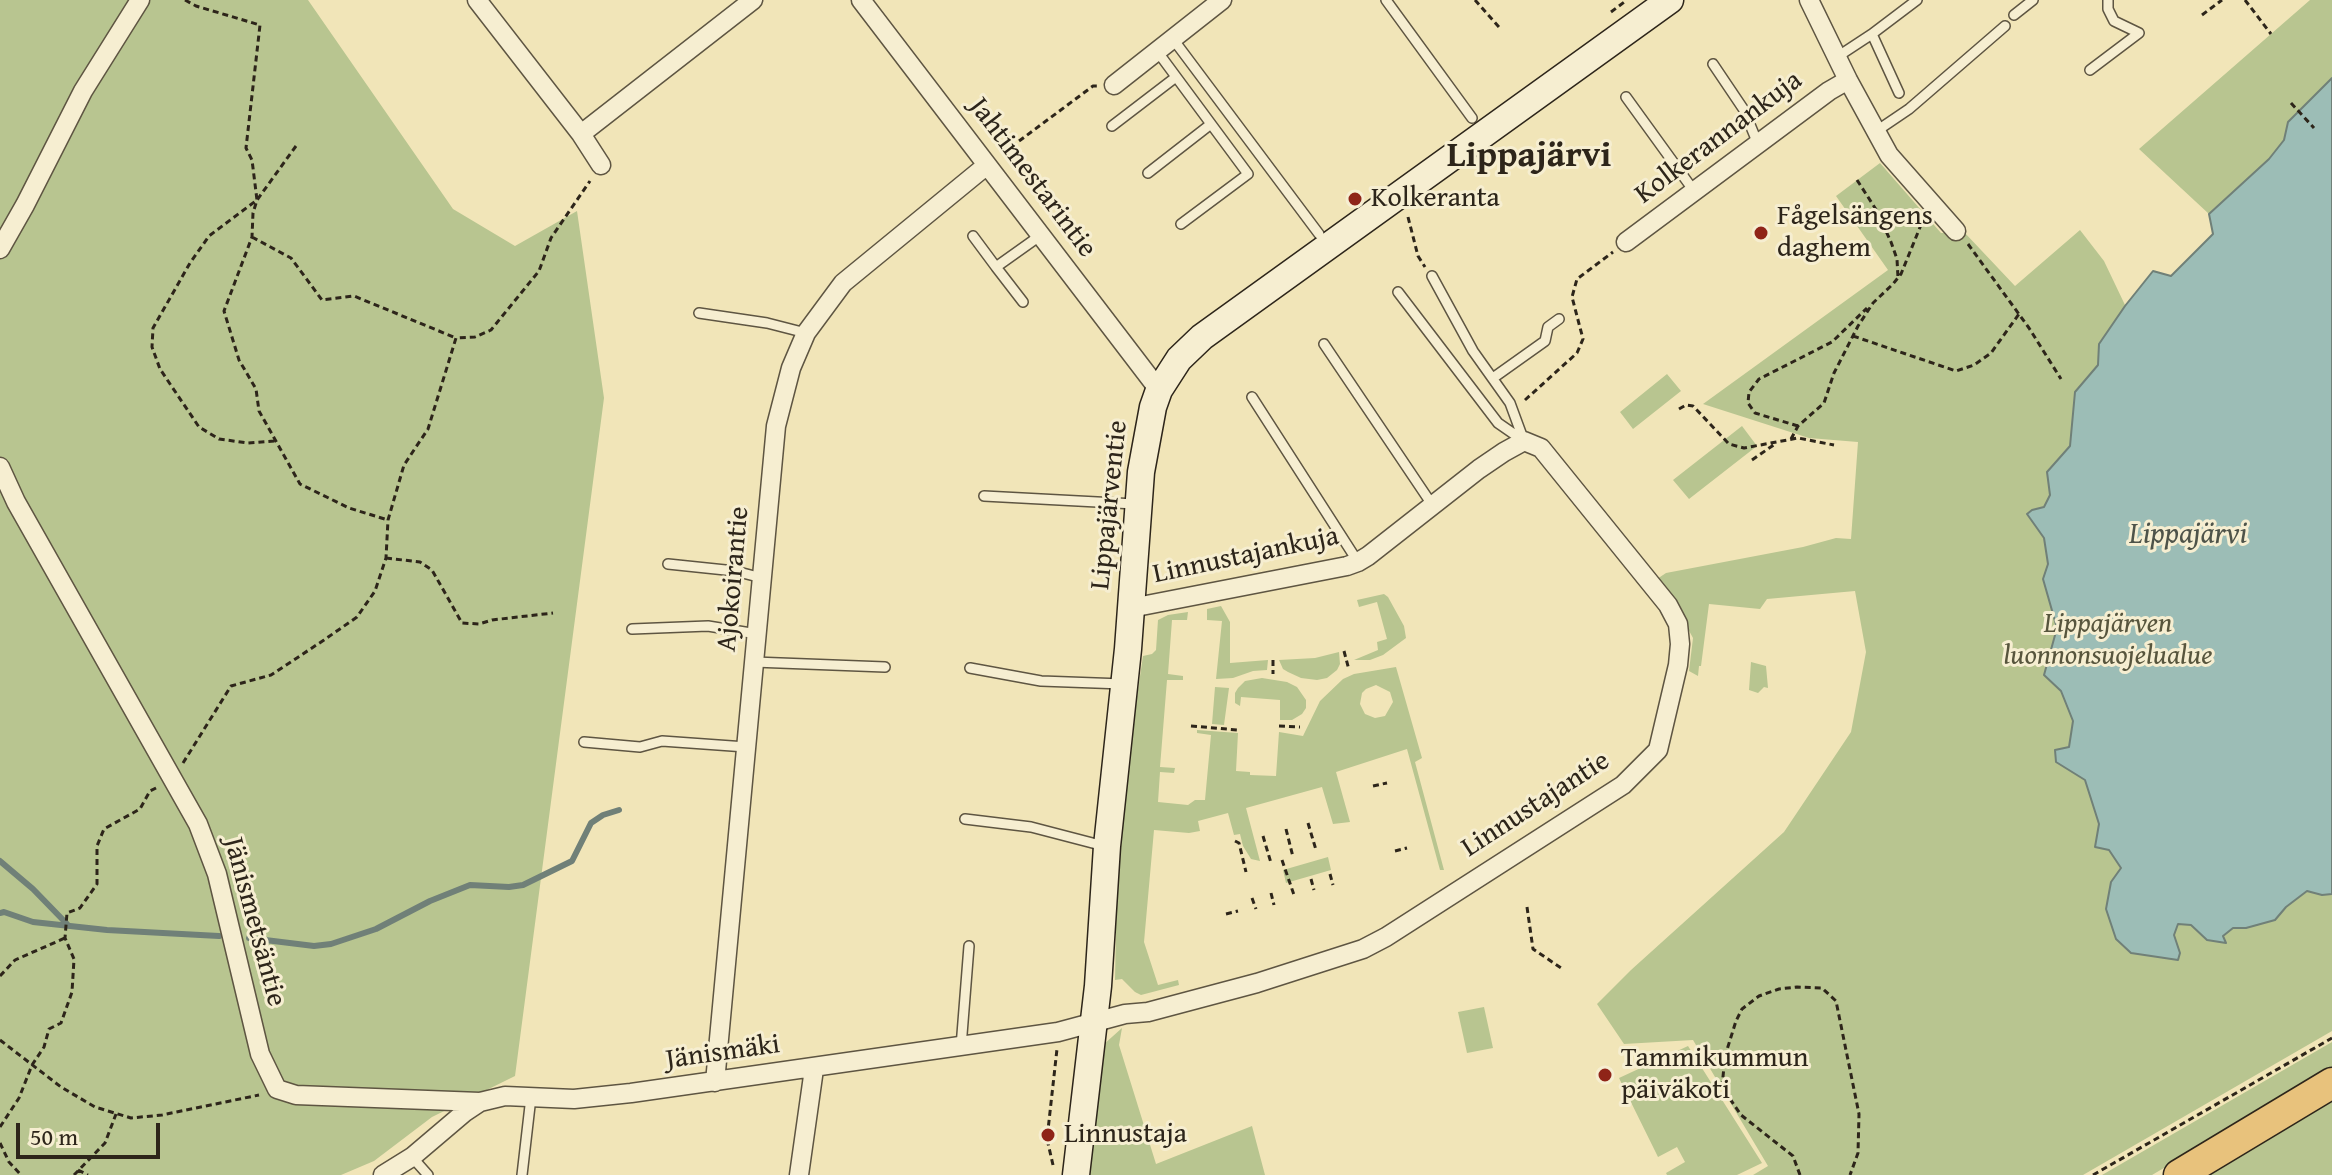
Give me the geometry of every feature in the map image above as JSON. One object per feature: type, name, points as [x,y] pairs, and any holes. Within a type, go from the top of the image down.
[{"type":"main road","name":"Lippajärventie","points":[[1076,1175],[1098,986],[1107,846],[1141,472],[1159,390],[1179,359],[1202,337],[1670,0]]},
{"type":"main road","points":[[2179,1175],[2332,1083]]},
{"type":"street","points":[[0,249],[83,91],[140,0]]},
{"type":"street","points":[[477,0],[581,134],[601,165]]},
{"type":"street","points":[[581,134],[753,0]]},
{"type":"street","name":"Jahtimestarintie","points":[[861,0],[1159,390]]},
{"type":"street","points":[[1114,85],[1222,0]]},
{"type":"street","points":[[1809,0],[1889,155],[1956,231]]},
{"type":"street","name":"Kolkerannankuja","points":[[1626,242],[1848,80]]},
{"type":"street","name":"Ajokoirantie","points":[[715,1082],[776,426],[791,368],[806,333],[843,283],[987,165]]},
{"type":"street","name":"Linnustajankuja","points":[[1131,608],[1358,562],[1492,460],[1524,441]]},
{"type":"street","name":"Linnustajantie","points":[[1093,1023],[1257,983],[1363,949],[1623,785],[1658,750],[1678,665],[1678,624],[1668,605],[1541,448],[1524,441]]},
{"type":"street","name":"Jänismetsäntie","points":[[0,467],[16,502],[198,824],[217,874],[260,1054],[277,1089]]},
{"type":"street","name":"Jänismäki","points":[[383,1175],[412,1157],[480,1102],[505,1096],[574,1099],[715,1082],[1058,1032],[1093,1023]]},
{"type":"street","points":[[799,1175],[814,1069]]},
{"type":"street","points":[[277,1089],[296,1095],[480,1102]]},
{"type":"lane","points":[[1386,0],[1472,118]]},
{"type":"lane","points":[[1837,57],[1917,0]]},
{"type":"lane","points":[[2014,15],[2033,0]]},
{"type":"lane","points":[[2090,70],[2139,33],[2114,21],[2108,9],[2108,0]]},
{"type":"lane","points":[[1875,132],[1909,109],[2005,26]]},
{"type":"lane","points":[[1872,34],[1899,93]]},
{"type":"lane","points":[[1173,39],[1319,234]]},
{"type":"lane","points":[[1157,51],[1248,174],[1181,224]]},
{"type":"lane","points":[[1713,64],[1744,110],[1758,144]]},
{"type":"lane","points":[[1112,126],[1176,77]]},
{"type":"lane","points":[[1626,97],[1694,191]]},
{"type":"lane","points":[[1148,173],[1211,124]]},
{"type":"lane","points":[[996,267],[1041,235]]},
{"type":"lane","points":[[973,236],[1023,302]]},
{"type":"lane","points":[[1432,276],[1473,351],[1510,403],[1524,441]]},
{"type":"lane","points":[[1398,292],[1498,423],[1524,441]]},
{"type":"lane","points":[[699,313],[767,323],[806,333]]},
{"type":"lane","points":[[1493,378],[1545,341],[1548,327],[1559,319]]},
{"type":"lane","points":[[1324,344],[1433,506]]},
{"type":"lane","points":[[1252,397],[1358,562]]},
{"type":"lane","points":[[984,496],[1139,505]]},
{"type":"lane","points":[[668,564],[735,571],[762,578]]},
{"type":"lane","points":[[632,629],[708,626],[757,634]]},
{"type":"lane","points":[[754,662],[885,667]]},
{"type":"lane","points":[[970,668],[1041,681],[1123,684]]},
{"type":"lane","points":[[584,742],[640,747],[662,741],[746,747]]},
{"type":"lane","points":[[965,819],[1031,827],[1107,846]]},
{"type":"lane","points":[[961,1047],[969,946]]},
{"type":"lane","points":[[522,1175],[531,1097]]},
{"type":"lane","points":[[412,1157],[428,1175]]},
{"type":"path","points":[[185,0],[260,25],[246,148],[252,160],[257,200],[252,237],[224,311],[239,360],[256,389],[259,411],[300,484],[349,508],[388,520]]},
{"type":"path","points":[[1475,0],[1499,27]]},
{"type":"path","points":[[1603,18],[1627,0]]},
{"type":"path","points":[[2202,15],[2222,0]]},
{"type":"path","points":[[2245,0],[2271,34]]},
{"type":"path","points":[[987,165],[1093,86],[1114,85]]},
{"type":"path","points":[[2291,103],[2314,128]]},
{"type":"path","points":[[275,441],[248,443],[219,439],[199,427],[160,369],[152,347],[153,328],[209,236],[257,200],[296,146]]},
{"type":"path","points":[[252,237],[291,258],[322,300],[354,296],[456,338],[475,337],[491,330],[539,271],[551,238],[601,165]]},
{"type":"path","points":[[1857,180],[1877,211],[1891,242],[1897,259],[1898,278]]},
{"type":"path","points":[[1407,210],[1418,256],[1432,276]]},
{"type":"path","points":[[1798,426],[1755,413],[1748,403],[1749,392],[1759,379],[1832,342],[1898,278],[1927,210]]},
{"type":"path","points":[[1956,231],[2019,314],[2061,379]]},
{"type":"path","points":[[1791,439],[1798,426],[1824,403],[1834,373],[1873,303]]},
{"type":"path","points":[[1853,336],[1956,371],[1974,365],[1991,353],[2019,314]]},
{"type":"path","points":[[0,1127],[19,1098],[32,1065],[44,1047],[49,1029],[61,1023],[72,992],[74,959],[65,938],[67,913],[80,908],[97,884],[97,846],[104,829],[140,809],[150,791],[173,778],[231,686],[271,675],[357,617],[375,591],[386,558],[388,520],[404,465],[428,429],[456,338]]},
{"type":"path","points":[[1679,409],[1686,405],[1693,406],[1729,444],[1744,448],[1798,438],[1834,445]]},
{"type":"path","points":[[1752,460],[1778,442]]},
{"type":"path","points":[[386,558],[420,562],[432,570],[462,623],[479,624],[553,613]]},
{"type":"path","points":[[1344,651],[1349,670]]},
{"type":"path","points":[[1273,660],[1273,674]]},
{"type":"path","points":[[1191,726],[1238,730]]},
{"type":"path","points":[[1279,726],[1300,727]]},
{"type":"path","points":[[1373,786],[1387,783]]},
{"type":"path","points":[[1308,823],[1316,850]]},
{"type":"path","points":[[1286,829],[1293,857]]},
{"type":"path","points":[[1263,836],[1271,863]]},
{"type":"path","points":[[1235,841],[1239,843],[1246,872]]},
{"type":"path","points":[[1395,851],[1407,848]]},
{"type":"path","points":[[1282,860],[1294,895]]},
{"type":"path","points":[[1330,874],[1333,885]]},
{"type":"path","points":[[1311,879],[1314,890]]},
{"type":"path","points":[[1271,893],[1274,905]]},
{"type":"path","points":[[1252,898],[1256,909]]},
{"type":"path","points":[[1527,907],[1533,949],[1564,970]]},
{"type":"path","points":[[1226,914],[1238,911]]},
{"type":"path","points":[[0,976],[15,960],[65,938]]},
{"type":"path","points":[[1800,1175],[1793,1156],[1741,1115],[1722,1087],[1725,1056],[1742,1009],[1759,996],[1797,987],[1822,988],[1836,1001],[1859,1114],[1858,1153],[1850,1175]]},
{"type":"path","points":[[1055,1175],[1047,1139],[1058,1032]]},
{"type":"path","points":[[2093,1175],[2332,1038]]},
{"type":"path","points":[[0,1040],[61,1087],[95,1107],[131,1118],[241,1100],[277,1089]]},
{"type":"path","points":[[74,1175],[105,1143],[116,1114]]},
{"type":"path","points":[[0,1143],[9,1162],[21,1175]]},
{"type":"path","points":[[78,1170],[88,1175]]},
{"type":"green space","points":[[0,0],[308,0],[453,209],[515,246],[577,211],[604,398],[515,1076],[432,1117],[374,1161],[341,1175],[0,1175]]},
{"type":"green space","name":"Lippajärven luonnonsuojelualue","points":[[2310,0],[2332,0],[2332,1031],[2083,1175],[1753,1175],[1768,1166],[1693,1040],[1624,1044],[1597,1004],[1784,832],[1851,732],[1866,652],[1855,591],[1767,599],[1760,609],[1709,604],[1698,676],[1689,671],[1693,638],[1668,592],[1657,579],[1666,573],[1836,538],[1851,539],[1858,442],[1809,438],[1703,404],[1888,270],[1836,196],[1880,163],[1941,233],[1964,232],[2015,286],[2080,230],[2104,261],[2125,305],[2153,271],[2171,276],[2214,233],[2209,214],[2139,149]]},
{"type":"green space","points":[[1667,374],[1681,391],[1633,429],[1620,412]]},
{"type":"green space","points":[[1742,426],[1757,446],[1689,499],[1673,480]]},
{"type":"green space","points":[[1384,594],[1404,626],[1406,638],[1383,655],[1370,660],[1354,660],[1378,650],[1377,642],[1387,639],[1377,602],[1359,607],[1357,600]]},
{"type":"green space","points":[[1221,606],[1230,622],[1230,663],[1268,660],[1267,670],[1216,679],[1222,621],[1207,620],[1207,609]]},
{"type":"green space","points":[[1188,612],[1187,620],[1172,620],[1168,674],[1183,676],[1183,680],[1167,680],[1160,767],[1175,768],[1174,773],[1160,772],[1158,802],[1188,805],[1195,800],[1205,800],[1211,735],[1197,733],[1197,730],[1238,733],[1236,771],[1276,776],[1279,732],[1303,736],[1320,701],[1343,679],[1354,674],[1396,667],[1422,758],[1415,762],[1444,870],[1440,870],[1407,749],[1336,772],[1350,822],[1333,824],[1322,787],[1246,808],[1260,861],[1251,859],[1240,834],[1234,835],[1228,813],[1198,821],[1200,831],[1154,830],[1144,942],[1158,985],[1178,980],[1179,985],[1141,995],[1122,979],[1115,980],[1118,825],[1143,656],[1156,650],[1158,620]],"holes":[[[1376,685],[1390,692],[1393,702],[1385,716],[1375,718],[1365,714],[1360,704],[1366,689]]]},
{"type":"green space","points":[[1339,652],[1337,670],[1327,678],[1317,680],[1288,672],[1279,660],[1315,658]]},
{"type":"green space","points":[[1751,662],[1766,666],[1768,688],[1764,687],[1758,693],[1749,690]]},
{"type":"green space","points":[[1262,678],[1297,687],[1306,700],[1302,714],[1292,720],[1280,720],[1280,700],[1241,697],[1240,706],[1235,703],[1235,693],[1245,681]]},
{"type":"green space","points":[[1215,687],[1229,688],[1224,725],[1212,724]]},
{"type":"green space","points":[[1328,857],[1331,870],[1286,883],[1283,870]]},
{"type":"green space","points":[[1484,1007],[1493,1048],[1467,1053],[1458,1012]]},
{"type":"green space","points":[[1122,1028],[1119,1045],[1156,1164],[1252,1126],[1265,1175],[1086,1175],[1103,1045]]},
{"type":"green space","points":[[2332,1042],[2332,1069],[2152,1175],[2102,1175]]},
{"type":"green space","points":[[1688,1046],[1762,1163],[1737,1175],[1667,1175],[1685,1162],[1677,1147],[1658,1157],[1619,1078]]},
{"type":"green space","points":[[2332,1097],[2332,1175],[2200,1175]]},
{"type":"water","name":"Lippajärvi","points":[[2332,78],[2332,894],[2307,891],[2275,920],[2246,928],[2233,928],[2223,936],[2226,943],[2207,940],[2191,925],[2178,924],[2174,935],[2180,953],[2178,960],[2131,953],[2116,939],[2106,909],[2111,882],[2121,868],[2109,850],[2095,847],[2099,824],[2085,780],[2056,762],[2055,750],[2069,747],[2073,721],[2061,691],[2044,675],[2057,628],[2043,579],[2048,564],[2044,538],[2027,514],[2044,507],[2050,495],[2047,472],[2070,446],[2075,392],[2098,365],[2099,344],[2125,306],[2153,271],[2171,276],[2213,234],[2209,214],[2269,159],[2284,140],[2288,122]]},
{"type":"waterway","points":[[249,938],[314,946],[331,944],[376,929],[430,901],[470,885],[523,885],[572,861],[591,823],[619,810]]},
{"type":"waterway","points":[[0,861],[67,924]]},
{"type":"waterway","points":[[0,913],[33,922],[107,930],[219,936]]},
{"type":"place","name":"Kolkeranta","points":[[1355,199]]},
{"type":"place","name":"Fågelsängens daghem","points":[[1761,233]]},
{"type":"place","name":"Tammikummun päiväkoti","points":[[1605,1075]]},
{"type":"place","name":"Linnustaja","points":[[1048,1135]]},
{"type":"district","name":"Lippajärvi","points":[[1529,157]]}]
